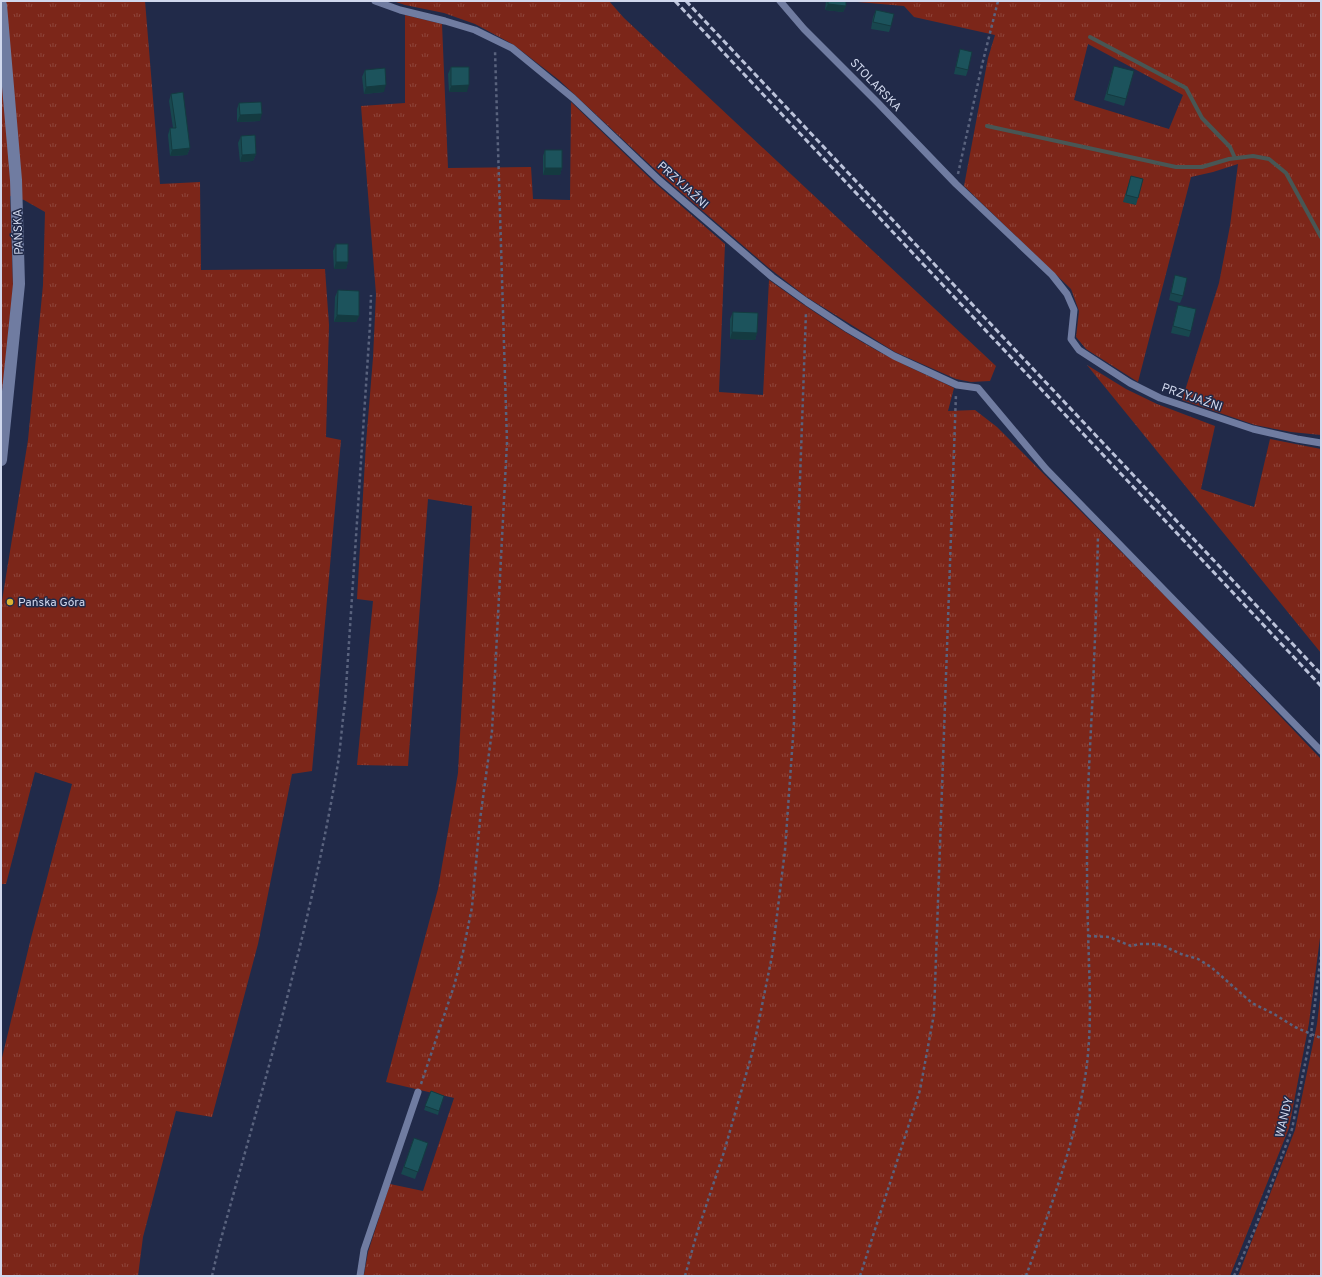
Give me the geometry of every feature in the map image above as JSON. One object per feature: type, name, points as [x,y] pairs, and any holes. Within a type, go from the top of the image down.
[{"type":"street","name":"PAŃSKA","points":[[1,5],[16,180],[19,284],[1,460]]},
{"type":"lane","name":"PRZYJAŹNI","points":[[375,1],[400,10],[475,30],[512,48],[573,98],[659,180],[772,277],[848,329],[894,356],[956,385],[978,388],[1046,470],[1098,522]]},
{"type":"lane","name":"STOLARSKA","points":[[780,1],[804,29],[956,184],[1052,275],[1067,294],[1074,310],[1071,339]]},
{"type":"lane","name":"PRZYJAŹNI","points":[[1071,339],[1079,350],[1130,383],[1160,398],[1253,429],[1321,443]]},
{"type":"lane","points":[[1098,522],[1321,751]]},
{"type":"lane","points":[[360,1276],[364,1250],[418,1092]]},
{"type":"path","points":[[956,184],[982,65],[998,1]]},
{"type":"path","points":[[418,1092],[454,986],[463,952],[472,907],[480,820],[492,731],[506,442],[495,40]]},
{"type":"path","points":[[212,1276],[296,964],[311,901],[338,761],[345,703],[371,295]]},
{"type":"path","points":[[685,1276],[697,1233],[724,1152],[753,1050],[772,956],[785,850],[794,723],[797,583],[807,302]]},
{"type":"path","points":[[860,1276],[920,1090],[934,1014],[956,385]]},
{"type":"path","points":[[1026,1276],[1062,1171],[1075,1126],[1085,1078],[1090,1031],[1091,995],[1088,936],[1087,843],[1098,522]]},
{"type":"path","points":[[1088,936],[1109,937],[1132,946],[1140,944],[1156,944],[1168,947],[1181,954],[1198,959],[1211,967],[1252,1003],[1310,1034],[1321,1038]]},
{"type":"path","name":"WANDY","points":[[1234,1276],[1254,1231],[1292,1129],[1310,1034],[1321,955]]},
{"type":"green space","points":[[1,1],[145,1],[160,184],[200,182],[201,270],[325,269],[329,325],[326,437],[341,440],[312,771],[292,774],[258,944],[212,1117],[176,1111],[143,1237],[138,1276],[1,1276],[1,1062],[31,938],[72,784],[35,772],[6,884],[1,884],[1,607],[28,440],[43,285],[45,212],[24,200],[10,196],[13,287],[1,404]]},
{"type":"green space","points":[[393,1],[609,1],[624,18],[996,366],[990,381],[971,382],[956,379],[895,352],[805,296],[769,268],[662,176],[559,80],[514,45],[475,24],[444,13]]},
{"type":"green space","points":[[846,1],[1321,1],[1321,435],[1291,432],[1255,425],[1182,400],[1219,283],[1230,226],[1238,164],[1191,177],[1138,382],[1086,349],[1076,337],[1079,311],[1071,289],[964,186],[988,58],[995,35],[914,17],[904,6]],"holes":[[[1088,44],[1183,95],[1169,129],[1074,100]]]},
{"type":"green space","points":[[405,15],[442,24],[448,168],[531,167],[533,199],[570,200],[571,102],[655,183],[725,244],[719,392],[763,395],[769,280],[846,333],[902,364],[954,388],[948,411],[975,410],[997,427],[1178,609],[1321,759],[1321,930],[1309,1023],[1289,1128],[1230,1276],[364,1275],[368,1252],[390,1184],[423,1191],[454,1098],[386,1082],[438,889],[458,773],[472,506],[428,499],[408,766],[357,765],[373,601],[357,599],[376,294],[361,106],[405,103]]},
{"type":"green space","points":[[1087,365],[1126,389],[1157,404],[1215,426],[1201,489],[1254,507],[1270,439],[1321,449],[1321,653]]},
{"type":"green space","points":[[1321,990],[1321,1276],[1238,1276],[1295,1130],[1317,1024]]},
{"type":"building","points":[[828,1],[846,1],[846,6],[828,4]]},
{"type":"building","points":[[876,10],[894,14],[891,26],[873,22]]},
{"type":"building","points":[[960,49],[972,52],[968,70],[956,67]]},
{"type":"building","points":[[1114,66],[1134,71],[1126,99],[1107,94]]},
{"type":"building","points":[[451,67],[469,67],[469,85],[451,86]]},
{"type":"building","points":[[385,68],[386,85],[366,87],[365,70]]},
{"type":"building","points":[[183,92],[190,148],[172,150],[170,128],[176,128],[171,94]]},
{"type":"building","points":[[261,102],[262,114],[240,115],[239,103]]},
{"type":"building","points":[[255,135],[256,154],[242,155],[241,136]]},
{"type":"building","points":[[545,150],[562,150],[562,168],[545,168]]},
{"type":"building","points":[[1131,176],[1143,179],[1138,198],[1126,195]]},
{"type":"building","points":[[336,244],[348,244],[348,262],[336,262]]},
{"type":"building","points":[[1175,275],[1187,278],[1183,296],[1171,293]]},
{"type":"building","points":[[338,290],[359,291],[359,316],[337,315]]},
{"type":"building","points":[[1178,305],[1196,309],[1191,331],[1173,326]]},
{"type":"building","points":[[733,312],[758,313],[757,333],[732,332]]},
{"type":"building","points":[[431,1091],[444,1096],[439,1111],[425,1106]]},
{"type":"building","points":[[414,1138],[428,1143],[418,1172],[404,1167]]},
{"type":"waterway","points":[[1090,37],[1186,88],[1202,118],[1230,147],[1235,158]]},
{"type":"waterway","points":[[987,126],[1176,167],[1202,167],[1229,159],[1253,156],[1269,159],[1286,173],[1321,237]]},
{"type":"railway","points":[[675,1],[1321,686]]},
{"type":"railway","points":[[686,1],[1321,674]]},
{"type":"place","name":"Pańska Góra","points":[[10,602]]}]
